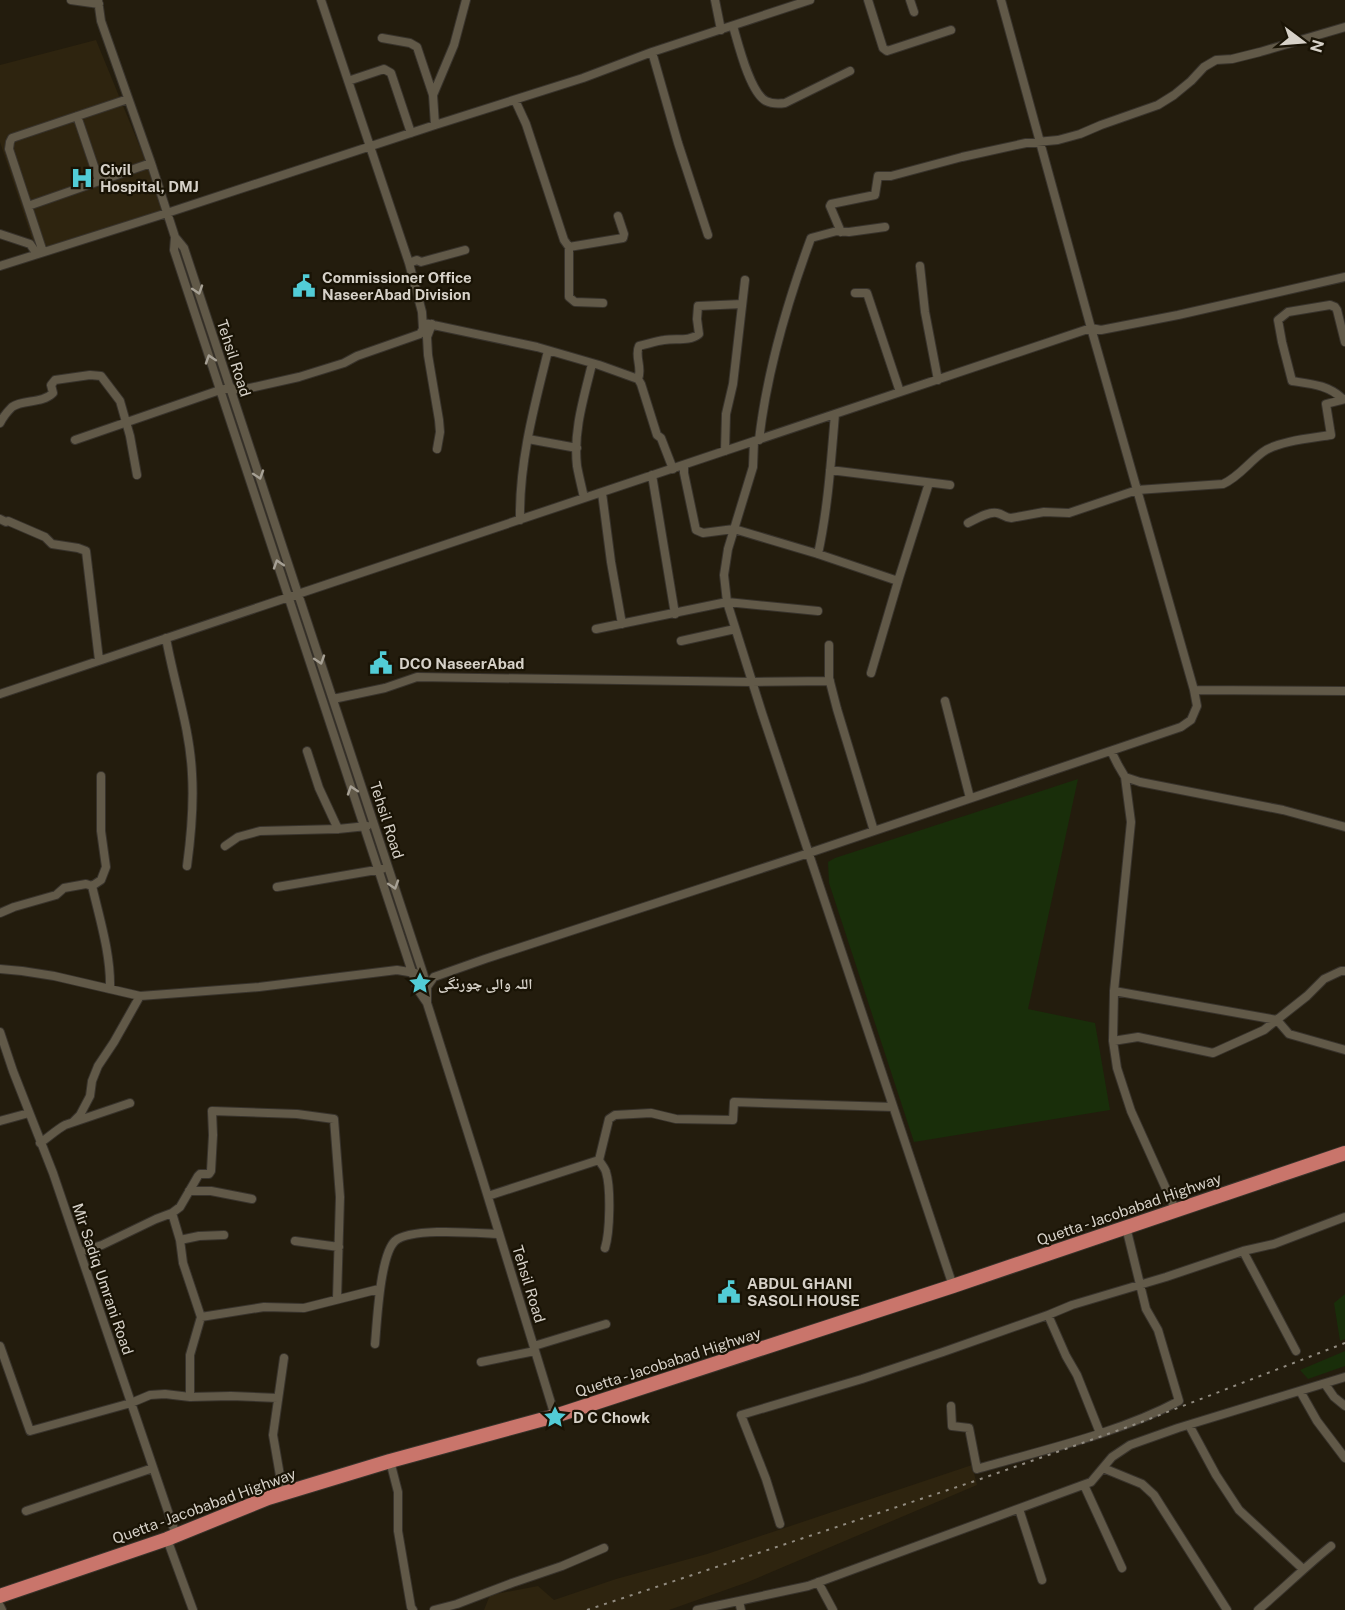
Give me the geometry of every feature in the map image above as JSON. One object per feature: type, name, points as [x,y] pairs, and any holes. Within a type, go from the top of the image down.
[{"type":"highway","name":"Quetta - Jacobabad Highway","points":[[0,1596],[171,1537],[283,1493],[555,1416],[953,1286],[1345,1153]]},
{"type":"street","points":[[71,0],[99,2],[101,21],[152,163],[175,237],[174,250],[418,990],[427,1003]]},
{"type":"street","points":[[321,0],[409,263],[422,312],[428,323],[428,355],[440,432],[437,449]]},
{"type":"street","points":[[433,95],[454,45],[466,0]]},
{"type":"street","points":[[715,0],[721,30]]},
{"type":"street","points":[[0,266],[583,78],[652,52],[810,0]]},
{"type":"street","points":[[868,0],[883,48],[887,51],[951,30]]},
{"type":"street","points":[[910,0],[914,12]]},
{"type":"street","points":[[418,990],[427,987],[434,977],[1111,751],[1181,726],[1191,720],[1197,706],[1194,690],[1001,0]]},
{"type":"street","points":[[733,26],[742,58],[756,92],[764,100],[775,104],[785,103],[850,71]]},
{"type":"street","points":[[840,232],[831,204],[875,195],[878,176],[891,176],[1026,143],[1080,135],[1158,105],[1174,95],[1204,67],[1216,60],[1232,59],[1260,52],[1345,27]]},
{"type":"street","points":[[382,38],[410,43],[417,47],[433,95],[435,125]]},
{"type":"street","points":[[652,52],[708,235]]},
{"type":"street","points":[[348,81],[384,69],[388,70],[411,133]]},
{"type":"street","points":[[40,253],[28,206],[9,149],[9,142],[12,138],[128,99]]},
{"type":"street","points":[[516,100],[564,240],[569,247],[569,297],[575,302],[603,303]]},
{"type":"street","points":[[77,116],[99,181]]},
{"type":"street","points":[[28,206],[152,163]]},
{"type":"street","points":[[569,247],[623,238],[624,234],[618,216]]},
{"type":"street","points":[[885,227],[811,238],[773,356],[753,467],[728,549],[724,575],[727,602],[752,682],[953,1286]]},
{"type":"street","points":[[0,234],[30,244],[40,253]]},
{"type":"street","name":"Tehsil Road","points":[[175,237],[184,248],[423,973],[427,987],[427,1003],[555,1416]]},
{"type":"street","points":[[409,263],[417,260],[422,262],[465,250]]},
{"type":"street","points":[[920,266],[925,312],[938,380]]},
{"type":"street","points":[[0,694],[1091,328],[1101,330],[1178,315],[1345,276]]},
{"type":"street","points":[[724,451],[726,414],[733,384],[745,280]]},
{"type":"street","points":[[855,293],[867,292],[900,392]]},
{"type":"street","points":[[638,379],[640,375],[637,350],[639,346],[664,340],[697,337],[699,334],[698,306],[742,304]]},
{"type":"street","points":[[1344,399],[1323,386],[1293,381],[1278,320],[1288,312],[1330,305],[1337,310],[1345,342]]},
{"type":"street","points":[[75,440],[220,390],[230,388],[241,390],[299,377],[344,363],[357,356],[420,334],[428,323]]},
{"type":"street","points":[[428,323],[537,347],[638,379],[657,435],[662,438],[673,469]]},
{"type":"street","points":[[520,520],[519,496],[528,439],[548,351]]},
{"type":"street","points":[[584,498],[577,466],[576,440],[592,364]]},
{"type":"street","points":[[0,423],[14,406],[51,396],[51,385],[55,380],[90,375],[101,376],[120,401],[137,474]]},
{"type":"street","points":[[968,523],[994,512],[1005,518],[1044,512],[1069,513],[1137,490],[1223,484],[1233,479],[1267,450],[1300,440],[1331,435],[1326,404],[1344,399]]},
{"type":"street","points":[[818,554],[823,531],[835,414]]},
{"type":"street","points":[[528,439],[577,448]]},
{"type":"street","points":[[684,465],[696,530],[703,532],[734,529],[895,580],[899,578]]},
{"type":"street","points":[[830,471],[951,485]]},
{"type":"street","points":[[652,476],[675,614]]},
{"type":"street","points":[[871,674],[929,483]]},
{"type":"street","points":[[602,493],[622,624]]},
{"type":"street","points":[[0,519],[6,522],[8,520],[45,537],[52,544],[86,551],[99,660]]},
{"type":"street","points":[[596,629],[727,602],[818,611]]},
{"type":"street","points":[[681,641],[735,629]]},
{"type":"street","points":[[166,638],[186,728],[192,774],[192,832],[187,866]]},
{"type":"street","points":[[829,645],[830,681],[837,710],[874,831]]},
{"type":"street","points":[[333,699],[385,688],[417,677],[830,681]]},
{"type":"street","points":[[1194,690],[1345,691]]},
{"type":"street","points":[[945,701],[970,798]]},
{"type":"street","points":[[307,751],[319,788],[338,829]]},
{"type":"street","points":[[1111,751],[1125,777],[1131,822],[1114,991],[1113,1041],[1117,1068],[1131,1111],[1176,1210]]},
{"type":"street","points":[[92,886],[100,880],[106,867],[101,831],[101,776]]},
{"type":"street","points":[[1125,777],[1140,782],[1283,810],[1345,827]]},
{"type":"street","points":[[225,846],[238,837],[260,831],[338,829],[374,825]]},
{"type":"street","points":[[277,887],[388,867]]},
{"type":"street","points":[[0,913],[56,895],[64,888],[86,884],[92,886]]},
{"type":"street","points":[[92,886],[107,958],[110,989]]},
{"type":"street","points":[[0,969],[44,974],[140,996],[259,987],[397,970],[423,973],[434,977]]},
{"type":"street","points":[[1113,1041],[1138,1037],[1213,1053],[1264,1030],[1307,996],[1324,979],[1345,971]]},
{"type":"street","points":[[1114,991],[1277,1020],[1289,1034],[1345,1050]]},
{"type":"street","points":[[73,1122],[80,1115],[90,1096],[92,1081],[98,1066],[140,996]]},
{"type":"street","name":"Mir Sadiq Umrani Road","points":[[0,1032],[53,1173],[153,1468],[193,1610]]},
{"type":"street","points":[[605,1248],[608,1240],[608,1191],[606,1173],[599,1160],[609,1119],[615,1115],[651,1113],[676,1119],[733,1120],[734,1102],[893,1107]]},
{"type":"street","points":[[40,1143],[56,1130],[73,1122],[129,1103]]},
{"type":"street","points":[[80,1252],[102,1245],[172,1213],[180,1207],[200,1174],[209,1174],[211,1171],[212,1111],[297,1114],[334,1119],[340,1197],[337,1299]]},
{"type":"street","points":[[0,1122],[29,1113]]},
{"type":"street","points":[[488,1196],[599,1160]]},
{"type":"street","points":[[189,1191],[211,1191],[252,1199]]},
{"type":"street","points":[[172,1213],[180,1240],[183,1263],[201,1317],[190,1354],[190,1397]]},
{"type":"street","points":[[780,1524],[741,1415],[862,1379],[1072,1305],[1243,1251],[1274,1244],[1345,1217]]},
{"type":"street","points":[[951,1406],[952,1426],[969,1428],[977,1469],[1154,1415],[1179,1401],[1158,1330],[1146,1309],[1126,1227]]},
{"type":"street","points":[[375,1344],[379,1289],[388,1253],[394,1242],[404,1235],[440,1232],[499,1234]]},
{"type":"street","points":[[180,1240],[199,1236],[224,1235]]},
{"type":"street","points":[[295,1241],[339,1247]]},
{"type":"street","points":[[1243,1251],[1296,1352]]},
{"type":"street","points":[[201,1317],[264,1307],[304,1308],[379,1289]]},
{"type":"street","points":[[1048,1315],[1077,1375],[1100,1433]]},
{"type":"street","points":[[482,1362],[534,1348],[606,1324]]},
{"type":"street","points":[[0,1346],[30,1431],[131,1403],[150,1395],[278,1398]]},
{"type":"street","points":[[283,1493],[273,1435],[284,1358]]},
{"type":"street","points":[[697,1610],[808,1586],[1091,1482],[1112,1457],[1130,1445],[1345,1377]]},
{"type":"street","points":[[1325,1384],[1334,1397],[1345,1406]]},
{"type":"street","points":[[1300,1391],[1317,1421],[1345,1458]]},
{"type":"street","points":[[1189,1425],[1216,1475],[1239,1510],[1302,1569]]},
{"type":"street","points":[[390,1461],[398,1492],[398,1531],[405,1581],[413,1610]]},
{"type":"street","points":[[26,1511],[153,1468]]},
{"type":"street","points":[[1103,1468],[1142,1484],[1154,1495],[1227,1610]]},
{"type":"street","points":[[1084,1485],[1122,1568]]},
{"type":"street","points":[[1019,1509],[1042,1580]]},
{"type":"street","points":[[1258,1610],[1302,1569],[1331,1546]]},
{"type":"street","points":[[434,1610],[457,1604],[562,1566],[604,1548]]},
{"type":"street","points":[[818,1582],[833,1610]]},
{"type":"street","points":[[739,1601],[741,1610]]},
{"type":"street","points":[[0,1606],[2,1610]]},
{"type":"shaded area","name":"Civil Hospital, DMJ","points":[[96,40],[167,213],[37,254],[0,142],[0,65]]},
{"type":"shaded area","points":[[972,1465],[977,1485],[748,1582],[669,1610],[484,1610],[490,1595],[538,1586],[554,1600],[616,1579],[707,1554]]},
{"type":"green space","points":[[1078,779],[1028,1009],[1095,1023],[1110,1110],[914,1142],[829,883],[828,862]]},
{"type":"green space","points":[[1345,1294],[1345,1339],[1340,1341],[1334,1303]]},
{"type":"green space","points":[[1345,1351],[1345,1366],[1308,1379],[1300,1370]]},
{"type":"railway","points":[[587,1610],[972,1482],[1139,1423],[1345,1343]]},
{"type":"place","name":"Civil Hospital, DMJ","points":[[82,178]]},
{"type":"place","name":"Commissioner Office NaseerAbad Division","points":[[304,286]]},
{"type":"place","name":"DCO NaseerAbad","points":[[381,663]]},
{"type":"place","name":"اللہ والی چورنگی","points":[[420,983]]},
{"type":"place","name":"ABDUL GHANI SASOLI HOUSE","points":[[729,1292]]},
{"type":"place","name":"D C Chowk","points":[[555,1417]]}]
